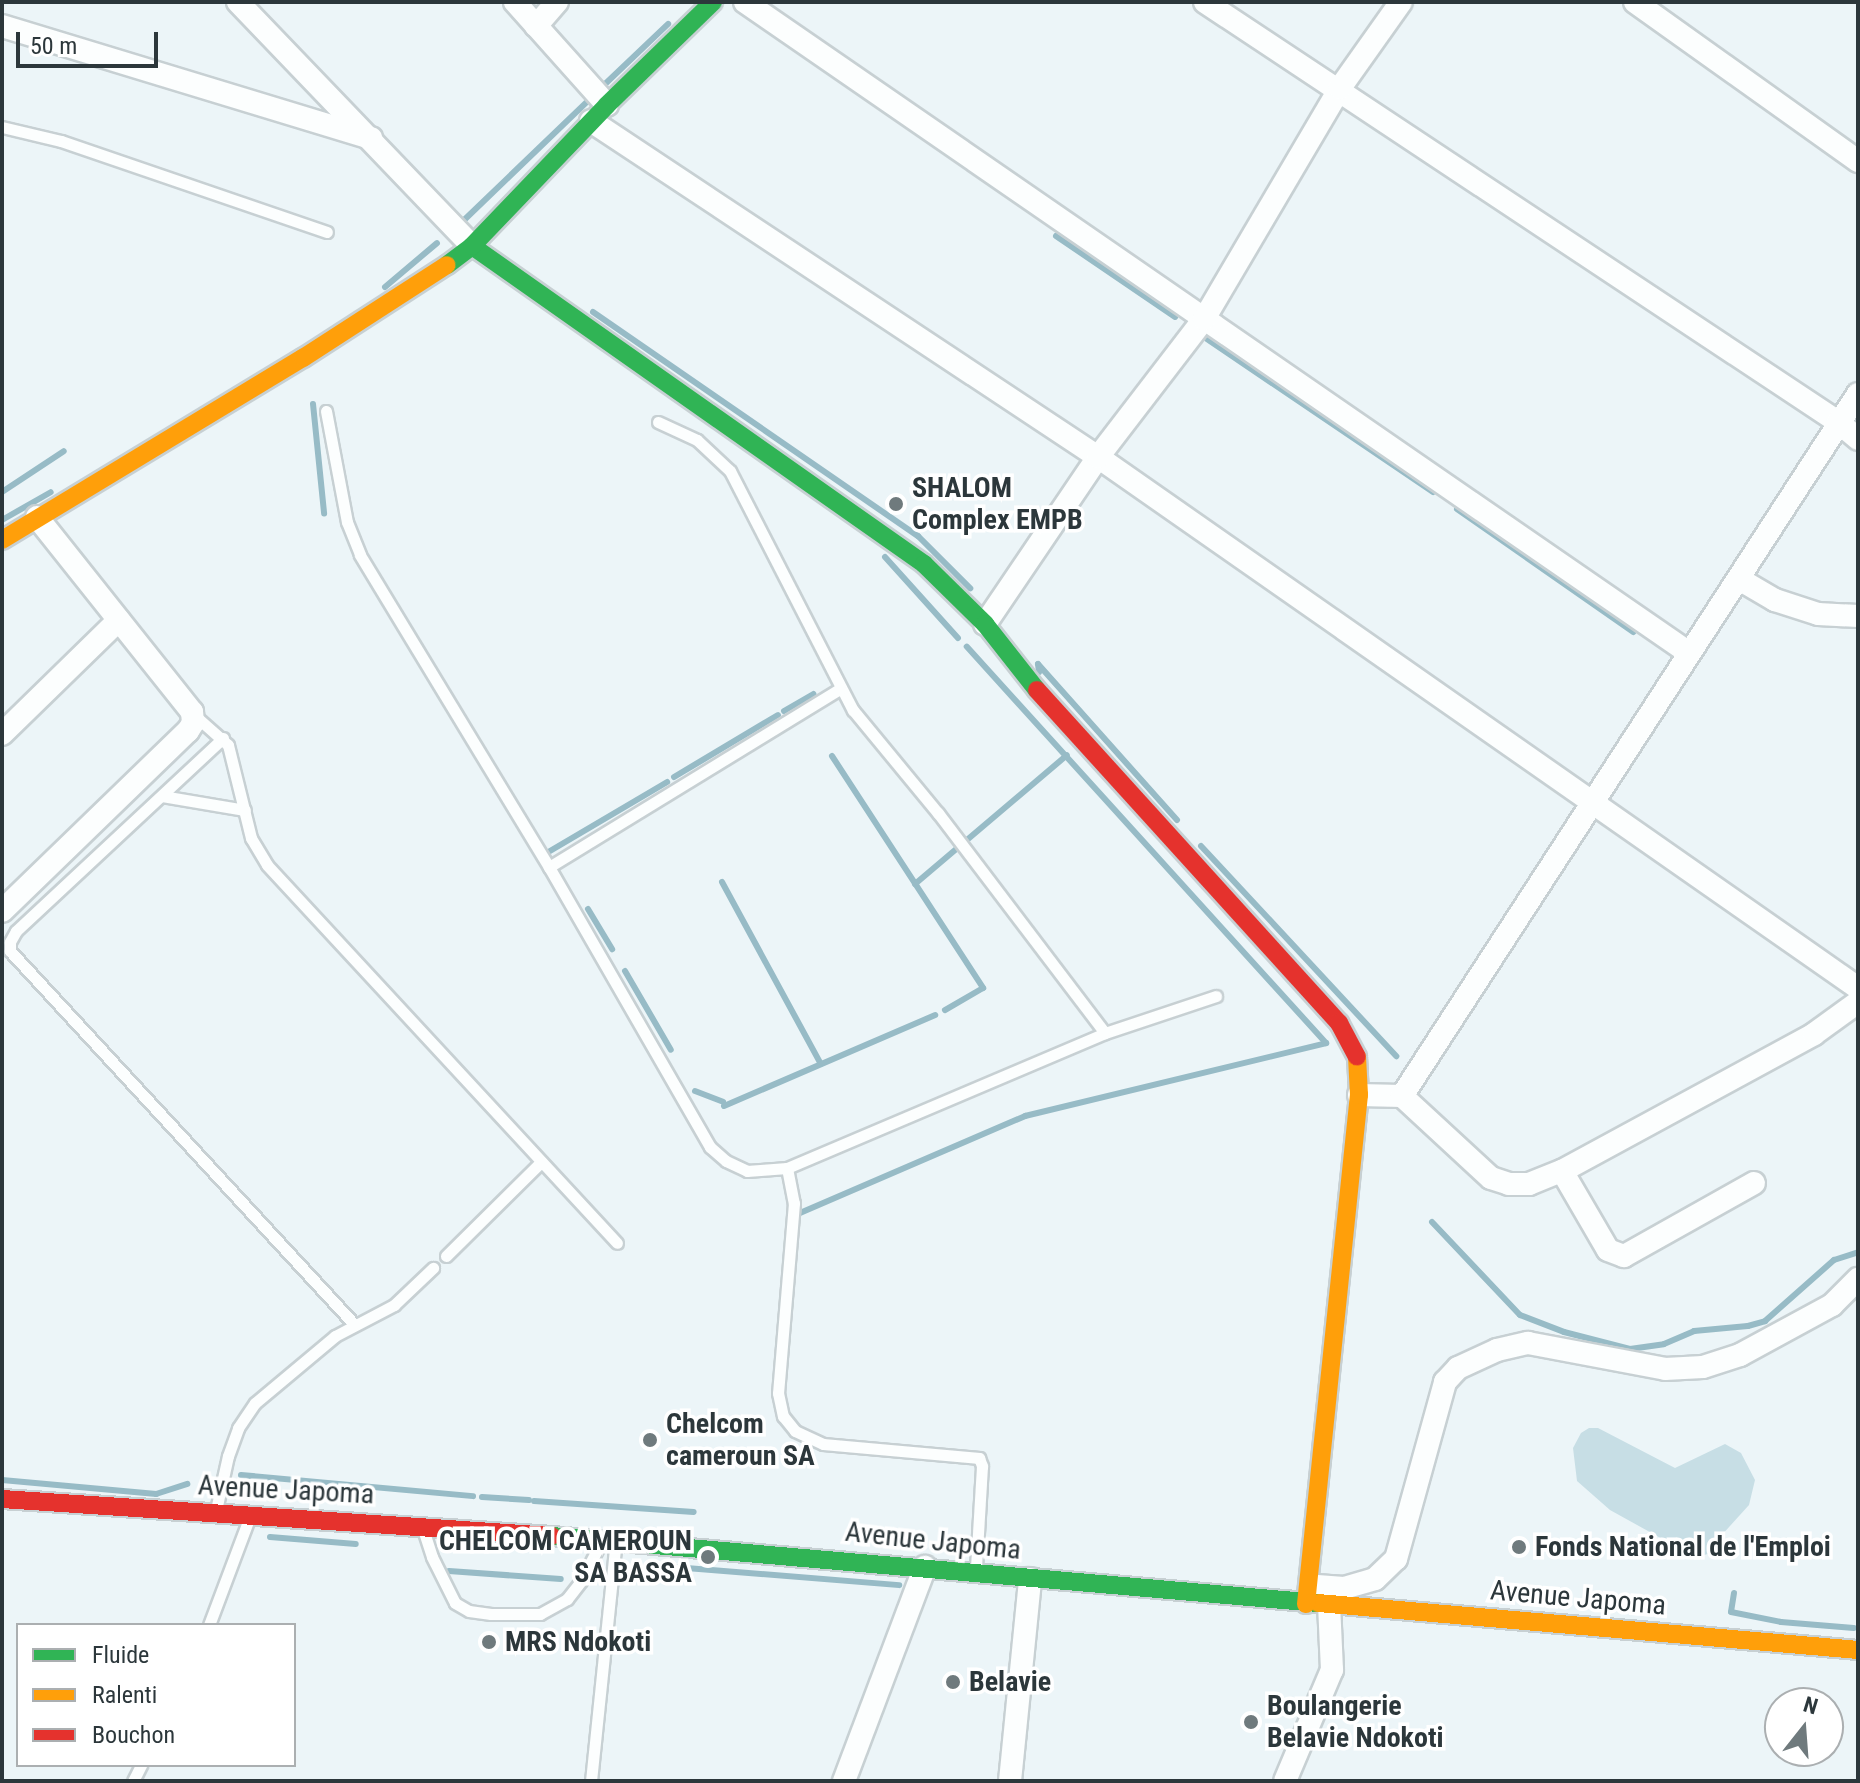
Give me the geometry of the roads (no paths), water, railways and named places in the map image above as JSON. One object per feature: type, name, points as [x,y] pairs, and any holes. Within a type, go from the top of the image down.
[{"type":"main road","points":[[2,540],[303,358],[472,246],[599,113],[713,2]]},
{"type":"main road","points":[[472,246],[902,548],[985,624],[1041,695],[1339,1023],[1352,1042],[1359,1064],[1359,1095],[1314,1598]]},
{"type":"main road","name":"Avenue Japoma","points":[[2,1499],[609,1540],[1030,1579],[1314,1598],[1858,1650]]},
{"type":"street","points":[[238,2],[472,246]]},
{"type":"street","points":[[515,2],[599,113],[1858,988]]},
{"type":"street","points":[[536,26],[557,2]]},
{"type":"street","points":[[745,2],[1689,653]]},
{"type":"street","points":[[1205,2],[1340,88],[1838,422],[1858,439]]},
{"type":"street","points":[[985,624],[1098,457],[1204,319],[1340,88],[1401,2]]},
{"type":"street","points":[[1635,2],[1858,161]]},
{"type":"street","points":[[2,26],[371,138]]},
{"type":"street","points":[[1402,1096],[1858,394]]},
{"type":"street","points":[[2,911],[193,723],[192,712],[37,517]]},
{"type":"street","points":[[1739,579],[1775,600],[1818,614],[1858,616]]},
{"type":"street","points":[[2,734],[119,620]]},
{"type":"street","points":[[1359,1095],[1402,1096],[1491,1178],[1509,1184],[1529,1184],[1562,1171],[1814,1034],[1858,1002]]},
{"type":"street","points":[[1562,1171],[1608,1250],[1624,1256],[1754,1183]]},
{"type":"street","points":[[1285,1781],[1332,1670],[1314,1598],[1375,1579],[1396,1559],[1445,1382],[1458,1368],[1497,1350],[1528,1343],[1665,1369],[1703,1367],[1740,1355],[1832,1305],[1858,1279]]},
{"type":"street","points":[[844,1781],[925,1567]]},
{"type":"street","points":[[1010,1781],[1030,1579]]},
{"type":"lane","points":[[2,127],[61,141],[327,232]]},
{"type":"lane","points":[[326,411],[347,522],[360,555],[549,867],[710,1147],[726,1161],[747,1171],[787,1168],[1105,1033],[1216,996]]},
{"type":"lane","points":[[658,422],[697,440],[730,471],[840,689],[1105,1033]]},
{"type":"lane","points":[[549,867],[840,689]]},
{"type":"lane","points":[[192,712],[223,738],[231,752],[251,838],[267,865],[617,1243]]},
{"type":"lane","points":[[223,738],[16,931],[10,942],[10,951],[353,1323]]},
{"type":"lane","points":[[162,796],[245,810]]},
{"type":"lane","points":[[446,1256],[541,1162]]},
{"type":"lane","points":[[787,1168],[794,1203],[778,1393],[783,1416],[795,1431],[823,1444],[979,1458],[982,1466],[976,1572]]},
{"type":"lane","points":[[215,1514],[228,1456],[238,1428],[255,1403],[353,1323],[394,1305],[433,1268]]},
{"type":"lane","points":[[210,1623],[250,1517]]},
{"type":"lane","points":[[422,1525],[432,1557],[455,1603],[469,1611],[491,1614],[540,1614],[567,1599],[609,1540]]},
{"type":"lane","points":[[591,1781],[609,1540]]},
{"type":"waterway","points":[[603,86],[668,24]]},
{"type":"waterway","points":[[461,223],[589,100]]},
{"type":"waterway","points":[[1056,236],[1175,317]]},
{"type":"waterway","points":[[385,287],[437,243]]},
{"type":"waterway","points":[[593,312],[918,536],[970,588]]},
{"type":"waterway","points":[[1207,339],[1433,492]]},
{"type":"waterway","points":[[313,404],[324,513]]},
{"type":"waterway","points":[[2,492],[64,451]]},
{"type":"waterway","points":[[2,520],[51,492]]},
{"type":"waterway","points":[[1457,509],[1633,632]]},
{"type":"waterway","points":[[885,557],[958,638]]},
{"type":"waterway","points":[[793,1216],[1025,1116],[1326,1043],[967,647]]},
{"type":"waterway","points":[[1039,672],[1038,664],[1177,820]]},
{"type":"waterway","points":[[784,711],[814,694]]},
{"type":"waterway","points":[[674,777],[778,715]]},
{"type":"waterway","points":[[915,884],[1067,755]]},
{"type":"waterway","points":[[832,756],[983,988],[945,1010]]},
{"type":"waterway","points":[[550,851],[667,782]]},
{"type":"waterway","points":[[1201,846],[1396,1056]]},
{"type":"waterway","points":[[722,882],[821,1064]]},
{"type":"waterway","points":[[588,909],[612,949]]},
{"type":"waterway","points":[[625,971],[671,1050]]},
{"type":"waterway","points":[[724,1106],[935,1015]]},
{"type":"waterway","points":[[695,1091],[723,1102]]},
{"type":"waterway","points":[[1432,1222],[1520,1315],[1564,1332],[1630,1349],[1664,1344],[1694,1331],[1748,1326],[1765,1321],[1834,1260],[1858,1252]]},
{"type":"waterway","points":[[241,1475],[473,1496]]},
{"type":"waterway","points":[[2,1480],[156,1494],[187,1484]]},
{"type":"waterway","points":[[482,1497],[529,1500]]},
{"type":"waterway","points":[[534,1501],[694,1512]]},
{"type":"waterway","points":[[270,1537],[356,1544]]},
{"type":"waterway","points":[[674,1567],[899,1585]]},
{"type":"waterway","points":[[449,1571],[561,1579]]},
{"type":"waterway","points":[[1734,1593],[1731,1612],[1781,1622],[1854,1628]]},
{"type":"place","name":"SHALOM Complex EMPB","points":[[896,504]]},
{"type":"place","name":"Chelcom cameroun SA","points":[[650,1440]]},
{"type":"place","name":"Fonds National de l'Emploi","points":[[1519,1547]]},
{"type":"place","name":"CHELCOM CAMEROUN SA BASSA","points":[[708,1557]]},
{"type":"place","name":"MRS Ndokoti","points":[[489,1642]]},
{"type":"place","name":"Belavie","points":[[953,1682]]},
{"type":"place","name":"Boulangerie Belavie Ndokoti","points":[[1251,1722]]}]
